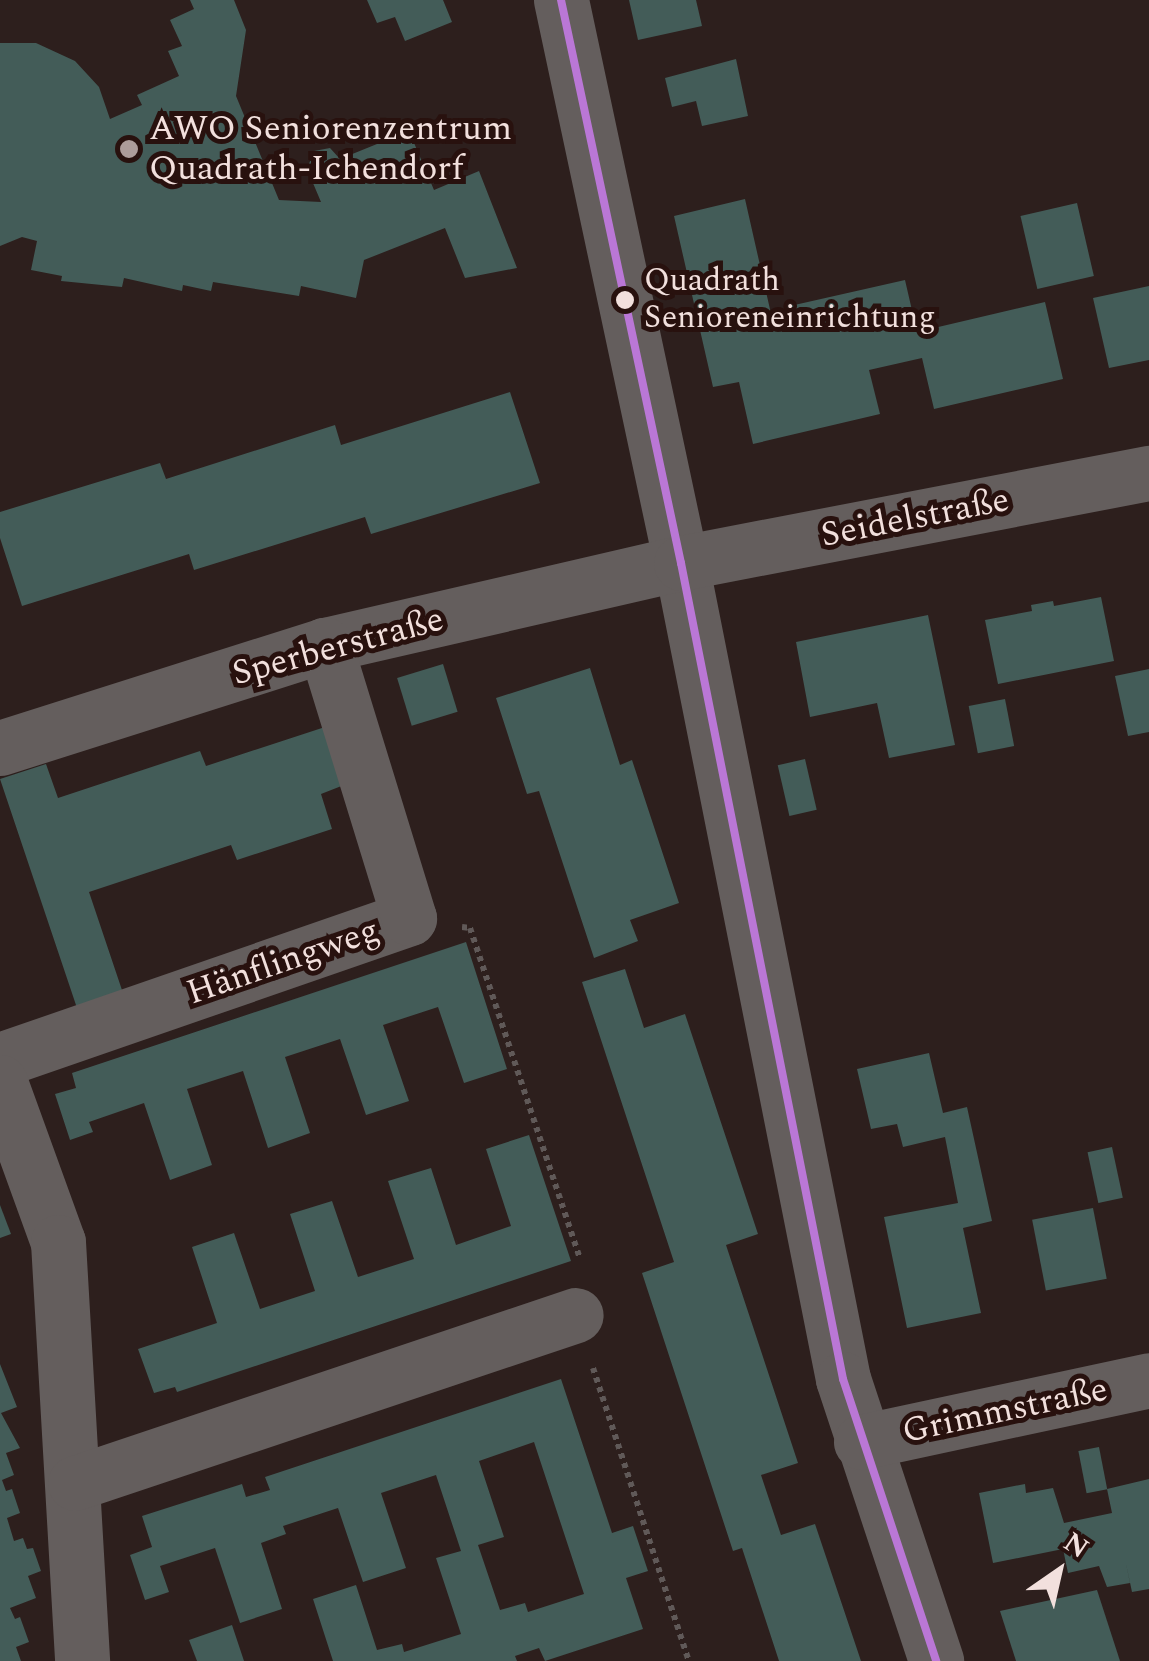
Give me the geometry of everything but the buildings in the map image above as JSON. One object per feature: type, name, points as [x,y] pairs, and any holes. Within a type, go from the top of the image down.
[{"type":"street","points":[[561,0],[681,564],[807,1216],[843,1379],[936,1661]]},
{"type":"street","name":"Seidelstraße","points":[[681,564],[1149,473]]},
{"type":"street","name":"Sperberstraße","points":[[0,748],[325,645],[681,564]]},
{"type":"street","name":"Hänflingweg","points":[[0,1060],[409,918],[325,645]]},
{"type":"street","points":[[0,1082],[58,1242],[75,1483],[82,1661]]},
{"type":"street","points":[[75,1483],[576,1315]]},
{"type":"street","name":"Grimmstraße","points":[[862,1442],[1149,1380]]},
{"type":"transit line","points":[[561,0],[681,563],[843,1379],[936,1661]]},
{"type":"place","name":"AWO Seniorenzentrum Quadrath-Ichendorf","points":[[129,149]]},
{"type":"place","name":"Quadrath Senioreneinrichtung","points":[[625,300]]}]
